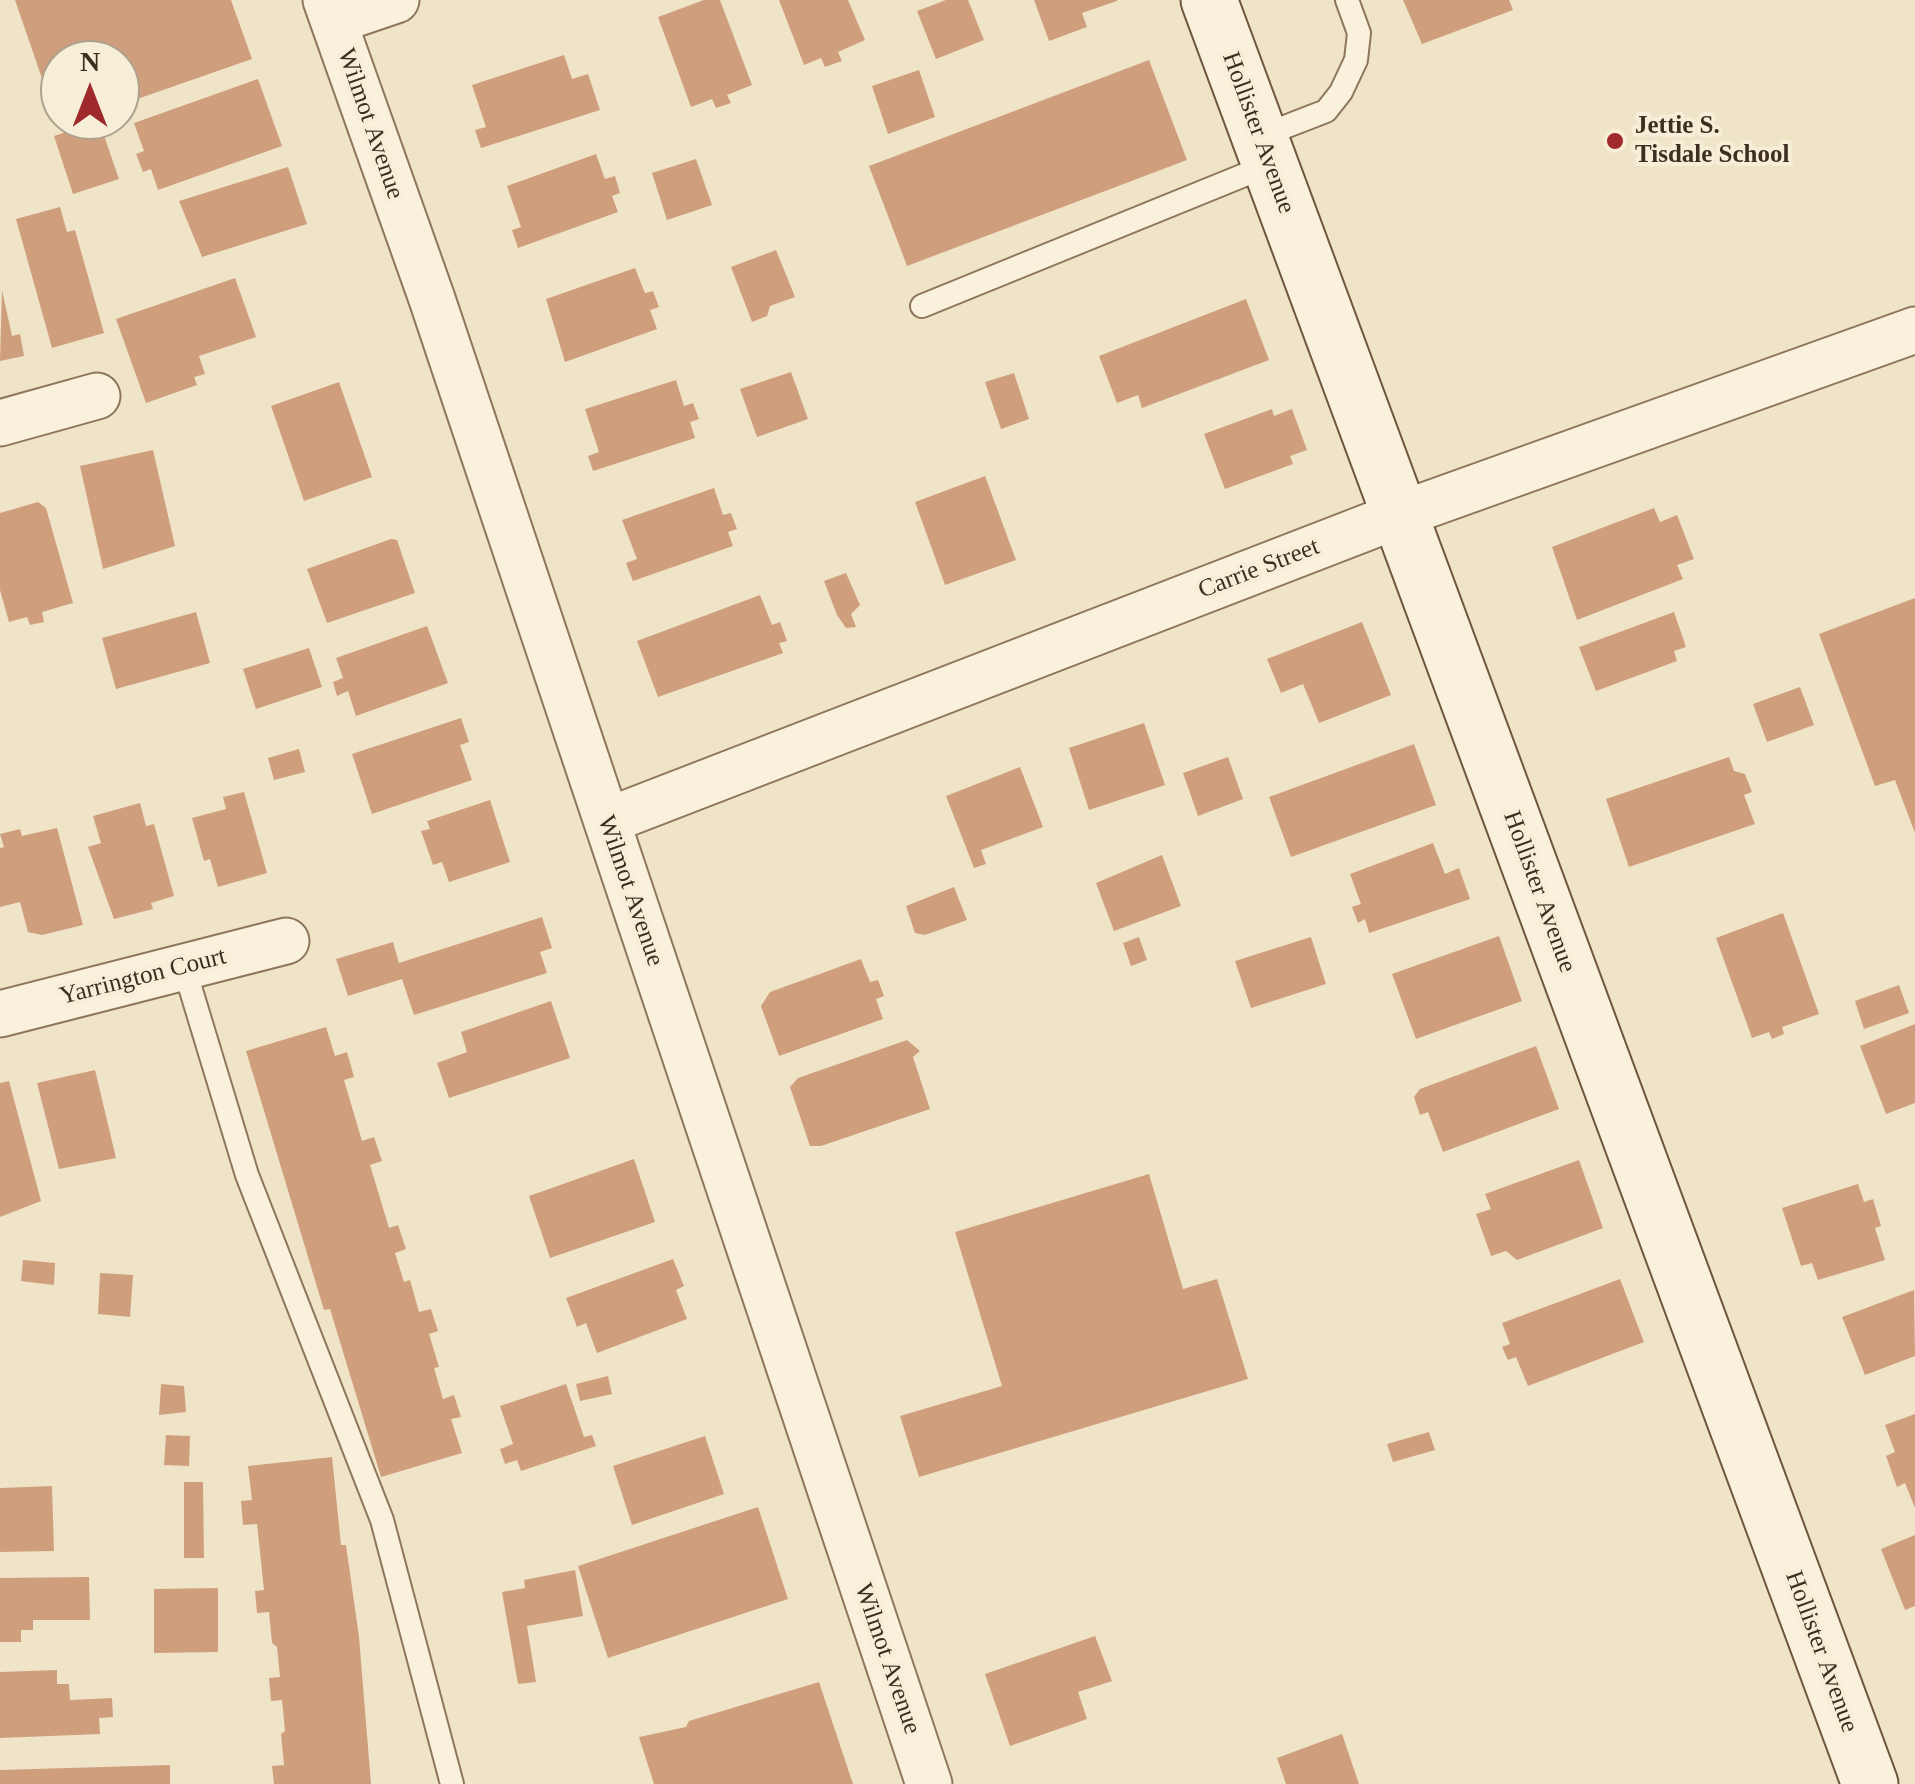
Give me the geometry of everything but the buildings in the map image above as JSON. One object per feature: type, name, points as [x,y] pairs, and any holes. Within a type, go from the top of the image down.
[{"type":"main road","name":"Hollister Avenue","points":[[1208,0],[1870,1784]]},
{"type":"street","points":[[330,11],[396,0]]},
{"type":"street","name":"Wilmot Avenue","points":[[330,11],[607,821],[929,1784]]},
{"type":"street","name":"Carrie Street","points":[[607,821],[1398,515],[1915,330]]},
{"type":"street","points":[[0,422],[96,396]]},
{"type":"street","name":"Yarrington Court","points":[[0,1014],[286,941]]},
{"type":"lane","points":[[922,306],[1264,151],[1326,111],[1341,92],[1356,60],[1360,33],[1348,0]]},
{"type":"lane","points":[[184,967],[247,1175],[382,1520],[452,1784]]},
{"type":"place","name":"Jettie S. Tisdale School","points":[[1615,141]]}]
